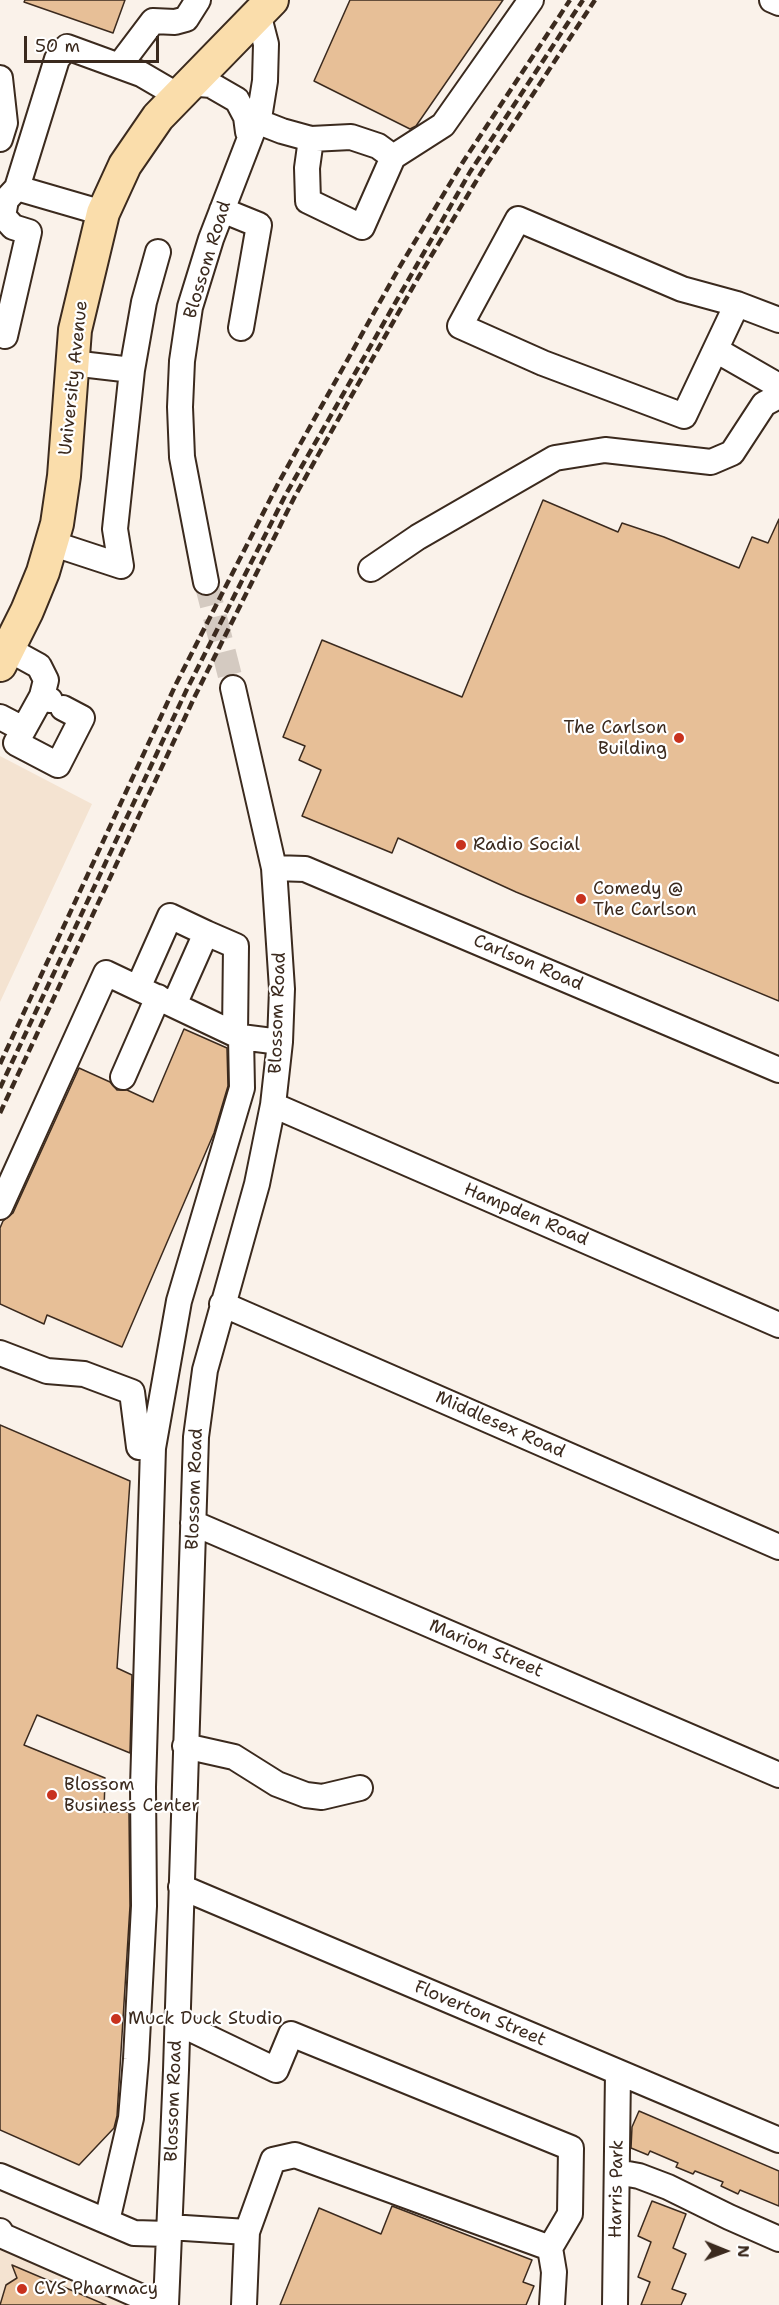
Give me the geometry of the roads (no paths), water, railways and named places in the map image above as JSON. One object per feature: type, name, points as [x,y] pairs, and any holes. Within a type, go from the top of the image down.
[{"type":"main road","name":"University Avenue","points":[[4,657],[27,611],[51,543],[64,476],[72,363],[82,291],[103,213],[125,165],[158,117],[265,7]]},
{"type":"street","points":[[119,66],[153,21],[175,22],[186,19],[198,0]]},
{"type":"street","points":[[311,139],[308,201],[362,227],[393,158],[443,125],[531,0]]},
{"type":"street","points":[[772,0],[779,3]]},
{"type":"street","name":"Blossom Road","points":[[206,582],[182,457],[180,408],[182,361],[190,307],[265,81],[265,7]]},
{"type":"street","points":[[0,334],[5,336],[29,232],[13,227],[3,216],[6,200],[17,188],[57,59],[67,47],[183,89],[211,85],[237,100],[250,127],[311,139],[351,137],[378,146],[393,158]]},
{"type":"street","points":[[0,78],[4,123],[0,139]]},
{"type":"street","points":[[17,188],[103,213]]},
{"type":"street","points":[[222,210],[259,225],[241,328]]},
{"type":"street","points":[[737,304],[684,416],[543,363],[460,327],[518,219],[682,289],[737,304],[779,321]]},
{"type":"street","points":[[51,543],[121,566],[115,529],[132,370],[144,302],[158,252]]},
{"type":"street","points":[[716,350],[779,386]]},
{"type":"street","points":[[72,363],[132,370]]},
{"type":"street","points":[[371,569],[418,537],[555,458],[605,450],[711,462],[732,453],[764,404],[779,396]]},
{"type":"street","points":[[4,657],[39,666],[52,701],[82,718],[58,765],[16,742],[23,729],[52,701]]},
{"type":"street","name":"Blossom Road","points":[[166,2305],[178,2024],[196,1437],[205,1370],[257,1184],[273,1105],[280,1042],[282,989],[274,868],[233,688]]},
{"type":"street","points":[[0,717],[23,729]]},
{"type":"street","name":"Carlson Road","points":[[274,868],[305,868],[779,1070]]},
{"type":"street","points":[[107,2221],[131,2118],[136,2059],[144,1906],[143,1787],[153,1448],[179,1301],[242,1088],[236,946],[170,916],[156,997],[123,1077]]},
{"type":"street","points":[[156,997],[206,933]]},
{"type":"street","points":[[0,1207],[106,973],[238,1035],[280,1042]]},
{"type":"street","name":"Hampden Road","points":[[273,1105],[779,1325]]},
{"type":"street","name":"Middlesex Road","points":[[222,1304],[779,1547]]},
{"type":"street","points":[[0,1353],[47,1371],[84,1374],[132,1392],[139,1447],[153,1448]]},
{"type":"street","name":"Marion Street","points":[[193,1523],[779,1775]]},
{"type":"street","points":[[185,1746],[234,1757],[277,1784],[306,1795],[322,1797],[360,1788]]},
{"type":"street","name":"Floverton Street","points":[[181,1887],[779,2140]]},
{"type":"street","points":[[178,2024],[276,2070],[291,2034],[571,2148],[570,2214],[550,2248],[554,2272],[552,2305]]},
{"type":"street","name":"Harris Park","points":[[615,2305],[618,2072]]},
{"type":"street","points":[[243,2305],[247,2232],[273,2160],[295,2155],[550,2248]]},
{"type":"street","points":[[617,2172],[639,2176],[669,2187],[779,2239]]},
{"type":"street","points":[[0,2176],[134,2233],[168,2230],[247,2232]]},
{"type":"street","points":[[1,2236],[160,2305]]},
{"type":"tunnel","points":[[206,582],[233,688]]},
{"type":"railway","points":[[0,1064],[176,684],[279,482],[399,268],[463,162],[570,0]]},
{"type":"railway","points":[[0,1088],[187,689],[286,494],[470,172],[583,0]]},
{"type":"railway","points":[[0,1113],[195,696],[295,496],[418,278],[481,173],[595,0]]},
{"type":"place","name":"The Carlson Building","points":[[679,738]]},
{"type":"place","name":"Radio Social","points":[[461,845]]},
{"type":"place","name":"Comedy @ The Carlson","points":[[581,899]]},
{"type":"place","name":"Blossom Business Center","points":[[52,1795]]},
{"type":"place","name":"Muck Duck Studio","points":[[116,2019]]},
{"type":"place","name":"CVS Pharmacy","points":[[22,2289]]}]
